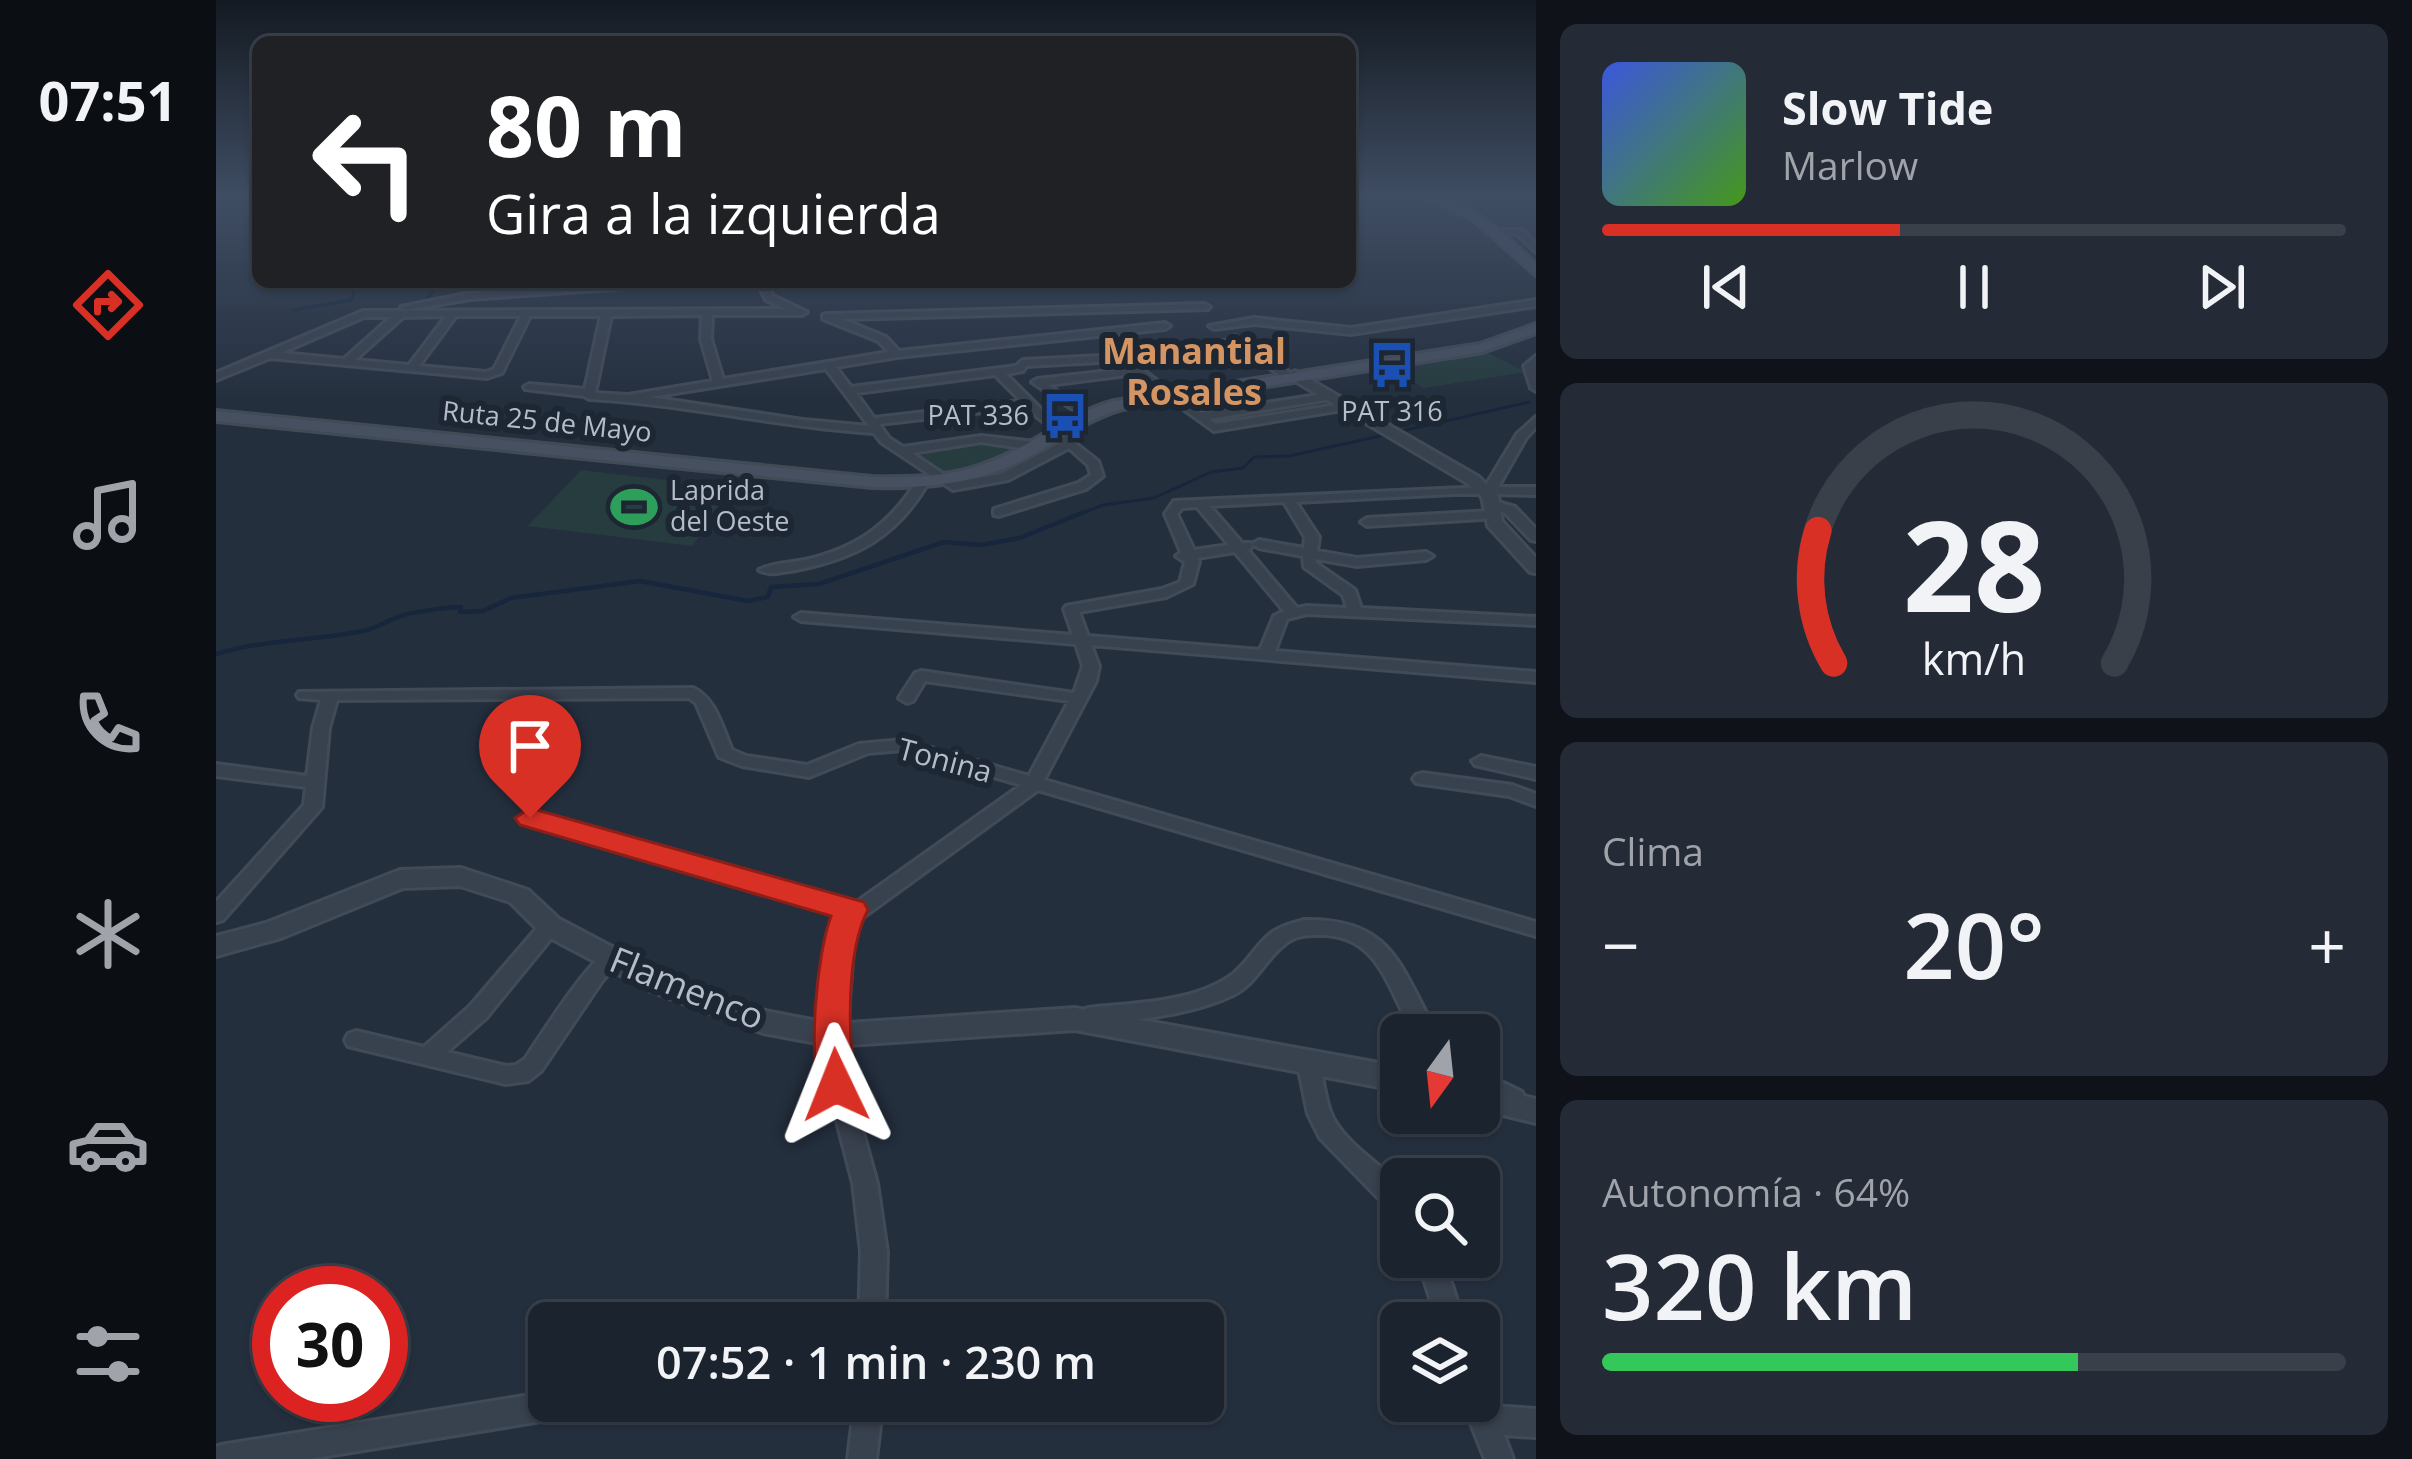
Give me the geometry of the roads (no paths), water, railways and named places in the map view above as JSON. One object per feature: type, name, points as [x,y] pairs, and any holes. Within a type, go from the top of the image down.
[{"type":"main road","name":"Ruta 25 de Mayo","points":[[216,416],[872,482],[922,483],[981,471],[1063,435],[1086,415],[1168,394],[1484,348],[1536,328]]},
{"type":"street","points":[[382,313],[470,296],[585,288]]},
{"type":"street","points":[[764,288],[769,298],[882,339],[897,354]]},
{"type":"street","points":[[1536,303],[1352,331],[1254,321],[1214,326],[1348,406],[1490,504],[1536,568]]},
{"type":"street","points":[[826,317],[1204,307]]},
{"type":"street","points":[[589,393],[607,312]]},
{"type":"street","points":[[707,312],[706,338],[719,382]]},
{"type":"street","points":[[216,377],[363,314],[802,312]]},
{"type":"street","points":[[265,355],[487,375],[498,371],[527,313]]},
{"type":"street","points":[[346,362],[400,314]]},
{"type":"street","points":[[412,368],[453,314]]},
{"type":"street","points":[[632,397],[897,354],[1165,326]]},
{"type":"street","points":[[1001,342],[1038,382],[1086,415]]},
{"type":"street","points":[[849,391],[1240,342]]},
{"type":"street","points":[[1120,358],[1214,428],[1348,406]]},
{"type":"street","points":[[1038,382],[1181,358]]},
{"type":"street","points":[[1536,359],[1529,366],[1536,388]]},
{"type":"street","points":[[829,365],[872,426],[943,480],[962,488],[1004,477],[1063,435]]},
{"type":"street","points":[[998,372],[1094,464],[1097,476],[999,512]]},
{"type":"street","points":[[529,387],[632,397],[823,426],[872,426],[1030,404]]},
{"type":"street","points":[[1199,417],[1330,396]]},
{"type":"street","points":[[1490,504],[1507,465],[1534,423]]},
{"type":"street","points":[[901,451],[981,439],[1035,446]]},
{"type":"street","points":[[1507,465],[1536,487]]},
{"type":"street","points":[[766,570],[819,562],[857,549],[895,519],[922,483]]},
{"type":"street","points":[[1366,522],[1490,504],[1536,487]]},
{"type":"street","points":[[873,1302],[874,1252],[866,1183],[836,1085],[833,1035],[844,920],[1032,786],[1091,666],[1071,609],[1186,584],[1192,562],[1185,555],[1171,508],[1202,502],[1454,490],[1510,511],[1536,537]]},
{"type":"street","points":[[1289,501],[1312,537],[1309,564],[1351,592],[1355,612]]},
{"type":"street","points":[[1202,502],[1293,612]]},
{"type":"street","points":[[1185,555],[1312,537]]},
{"type":"street","points":[[1259,544],[1308,557],[1357,562],[1426,556]]},
{"type":"street","points":[[1266,654],[1276,622],[1293,612],[1536,620]]},
{"type":"street","points":[[801,616],[1536,677]]},
{"type":"street","points":[[907,698],[921,676],[1079,698]]},
{"type":"street","name":"Tonina","points":[[305,695],[694,693],[703,701],[725,753],[742,761],[809,771],[865,748],[903,745],[1536,929]]},
{"type":"street","points":[[216,915],[313,807],[321,728],[330,697]]},
{"type":"street","points":[[1480,761],[1536,773]]},
{"type":"street","points":[[216,770],[317,783]]},
{"type":"street","points":[[1423,779],[1498,789],[1536,800]]},
{"type":"street","points":[[530,818],[852,910]]},
{"type":"street","name":"Flamenco","points":[[216,946],[251,939],[400,879],[428,875],[493,885],[519,896],[550,926],[712,1006],[794,1029],[833,1035],[1076,1019],[1380,1074]]},
{"type":"street","points":[[427,1057],[478,1012],[550,926]]},
{"type":"street","points":[[1076,1019],[1168,1007],[1213,994],[1237,984],[1276,938],[1306,926],[1343,928],[1374,945],[1396,972],[1416,1014]]},
{"type":"street","points":[[356,1040],[520,1074],[533,1065],[612,958]]},
{"type":"street","points":[[1308,1060],[1312,1102],[1328,1135],[1380,1184]]},
{"type":"street","points":[[1500,1091],[1536,1111]]},
{"type":"street","points":[[1500,1102],[1536,1111]]},
{"type":"street","points":[[221,1459],[528,1409]]},
{"type":"street","points":[[1500,1415],[1536,1423]]},
{"type":"street","points":[[862,1459],[866,1422]]},
{"type":"street","points":[[1484,1422],[1499,1459]]},
{"type":"waterway","points":[[294,310],[351,300],[355,288]]},
{"type":"waterway","points":[[427,299],[435,288]]},
{"type":"waterway","points":[[508,288],[514,288]]},
{"type":"waterway","points":[[1402,431],[1529,402]]},
{"type":"waterway","points":[[1077,515],[1103,505],[1154,498],[1211,472],[1243,468],[1254,457],[1289,456],[1385,435]]},
{"type":"waterway","points":[[216,654],[363,631],[420,612],[461,607],[460,612],[483,611],[511,598],[640,581],[748,601],[768,597],[771,587],[819,584],[944,542],[981,545],[1020,538],[1084,512]]},
{"type":"place","name":"PAT 316","points":[[1392,365]]},
{"type":"place","name":"PAT 336","points":[[1065,416]]},
{"type":"place","name":"Laprida del Oeste","points":[[634,507]]},
{"type":"district","name":"Manantial Rosales","points":[[1194,372]]}]
